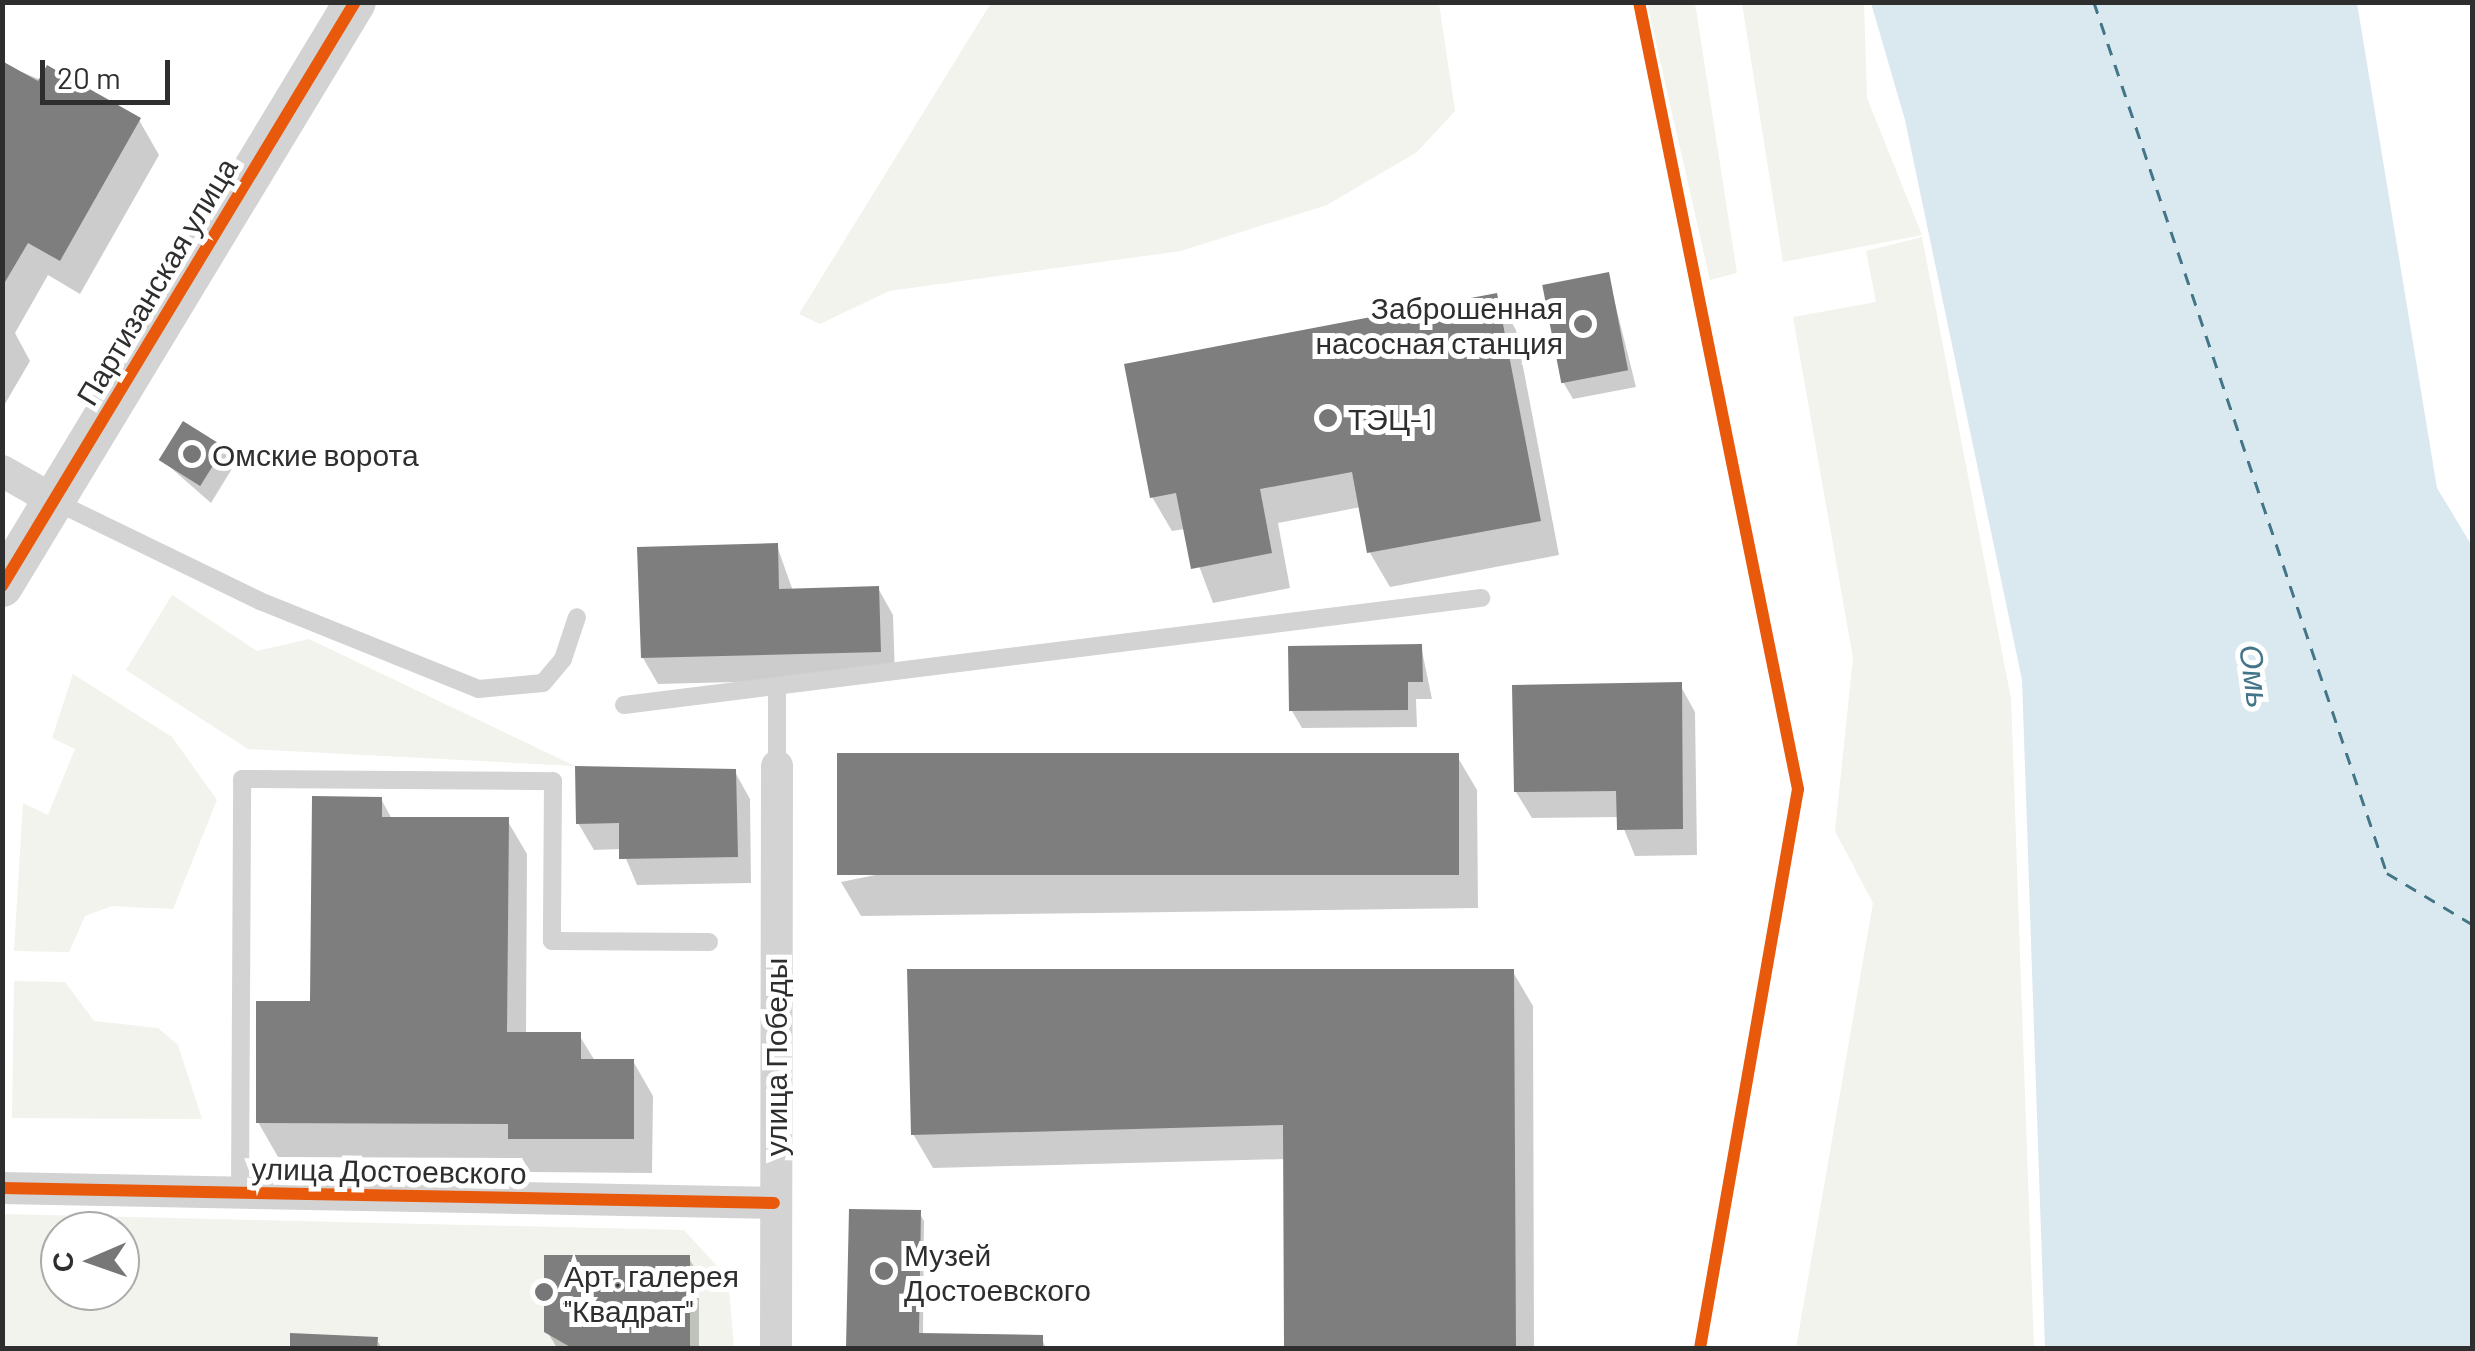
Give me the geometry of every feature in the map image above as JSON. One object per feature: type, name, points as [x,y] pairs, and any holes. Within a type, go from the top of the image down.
[{"type":"street","name":"Партизанская улица","points":[[2,586],[354,2]]},
{"type":"street","points":[[2,470],[51,500]]},
{"type":"street","name":"улица Победы","points":[[776,766],[776,1348]]},
{"type":"street","name":"улица Достоевского","points":[[2,1188],[774,1203]]},
{"type":"lane","points":[[51,500],[260,601],[479,688],[542,682],[563,659],[576,618]]},
{"type":"lane","points":[[624,705],[777,691],[1481,598]]},
{"type":"lane","points":[[776,766],[777,691]]},
{"type":"lane","points":[[240,1192],[242,779],[553,781],[552,941],[709,942]]},
{"type":"shaded area","points":[[991,3],[1439,3],[1455,111],[1417,152],[1327,205],[1181,251],[889,291],[820,324],[799,314]]},
{"type":"shaded area","points":[[1647,3],[1695,3],[1737,273],[1710,280]]},
{"type":"shaded area","points":[[1742,3],[1864,3],[1867,98],[1922,235],[1783,262]]},
{"type":"shaded area","points":[[1922,237],[2011,699],[2034,1348],[1796,1348],[1873,903],[1835,831],[1853,658],[1793,317],[1876,302],[1866,251]]},
{"type":"shaded area","points":[[172,595],[257,651],[309,639],[575,766],[248,749],[126,670]]},
{"type":"shaded area","points":[[73,674],[172,737],[217,800],[173,909],[112,906],[85,916],[69,952],[14,951],[23,803],[48,815],[75,749],[52,738]]},
{"type":"shaded area","points":[[14,981],[65,982],[94,1021],[158,1028],[178,1045],[202,1119],[12,1118]]},
{"type":"shaded area","points":[[3,1214],[40,1215],[40,1311],[140,1311],[140,1217],[684,1230],[728,1278],[734,1348],[3,1348]]},
{"type":"water","name":"Омь","points":[[1871,3],[2357,3],[2437,488],[2472,546],[2472,1348],[2045,1348],[2022,680],[1905,120]]},
{"type":"building","points":[[2,61],[38,81],[47,65],[141,118],[60,261],[28,243],[2,287]]},
{"type":"building","points":[[1609,272],[1628,370],[1561,383],[1542,285]]},
{"type":"building","name":"ТЭЦ-1","points":[[1497,293],[1541,521],[1367,553],[1352,472],[1260,489],[1272,553],[1191,569],[1176,493],[1150,498],[1124,364]]},
{"type":"building","name":"Омские ворота","points":[[183,421],[225,447],[200,486],[159,460]]},
{"type":"building","points":[[778,543],[779,589],[879,586],[881,652],[641,658],[637,547]]},
{"type":"building","points":[[1422,644],[1423,682],[1408,682],[1408,710],[1289,711],[1288,646]]},
{"type":"building","points":[[1682,682],[1683,829],[1617,830],[1616,791],[1514,792],[1512,685]]},
{"type":"building","points":[[837,753],[1459,753],[1459,875],[837,875]]},
{"type":"building","points":[[575,766],[736,769],[738,857],[619,859],[619,823],[576,824]]},
{"type":"building","points":[[312,796],[382,797],[382,817],[509,817],[507,1032],[581,1032],[581,1059],[634,1059],[634,1139],[508,1139],[508,1124],[256,1123],[256,1001],[310,1001]]},
{"type":"building","points":[[907,969],[1514,969],[1516,1348],[1284,1348],[1283,1125],[911,1135]]},
{"type":"building","name":"Музей Достоевского","points":[[849,1209],[921,1210],[919,1333],[1043,1335],[1043,1348],[846,1348]]},
{"type":"building","points":[[544,1255],[690,1255],[690,1348],[572,1348],[544,1332]]},
{"type":"building","points":[[290,1333],[378,1337],[377,1348],[290,1348]]},
{"type":"ferry route","points":[[2094,2],[2387,873],[2472,924]]},
{"type":"cycle path","points":[[2,586],[355,2]]},
{"type":"cycle path","points":[[1639,2],[1798,789],[1700,1348]]},
{"type":"cycle path","points":[[2,1188],[774,1203]]},
{"type":"place","name":"Заброшенная насосная станция","points":[[1583,324]]},
{"type":"place","name":"ТЭЦ-1","points":[[1328,418]]},
{"type":"place","name":"Омские ворота","points":[[192,454]]},
{"type":"place","name":"Музей Достоевского","points":[[884,1271]]},
{"type":"place","name":"Арт. галерея \"Квадрат\"","points":[[544,1292]]}]
